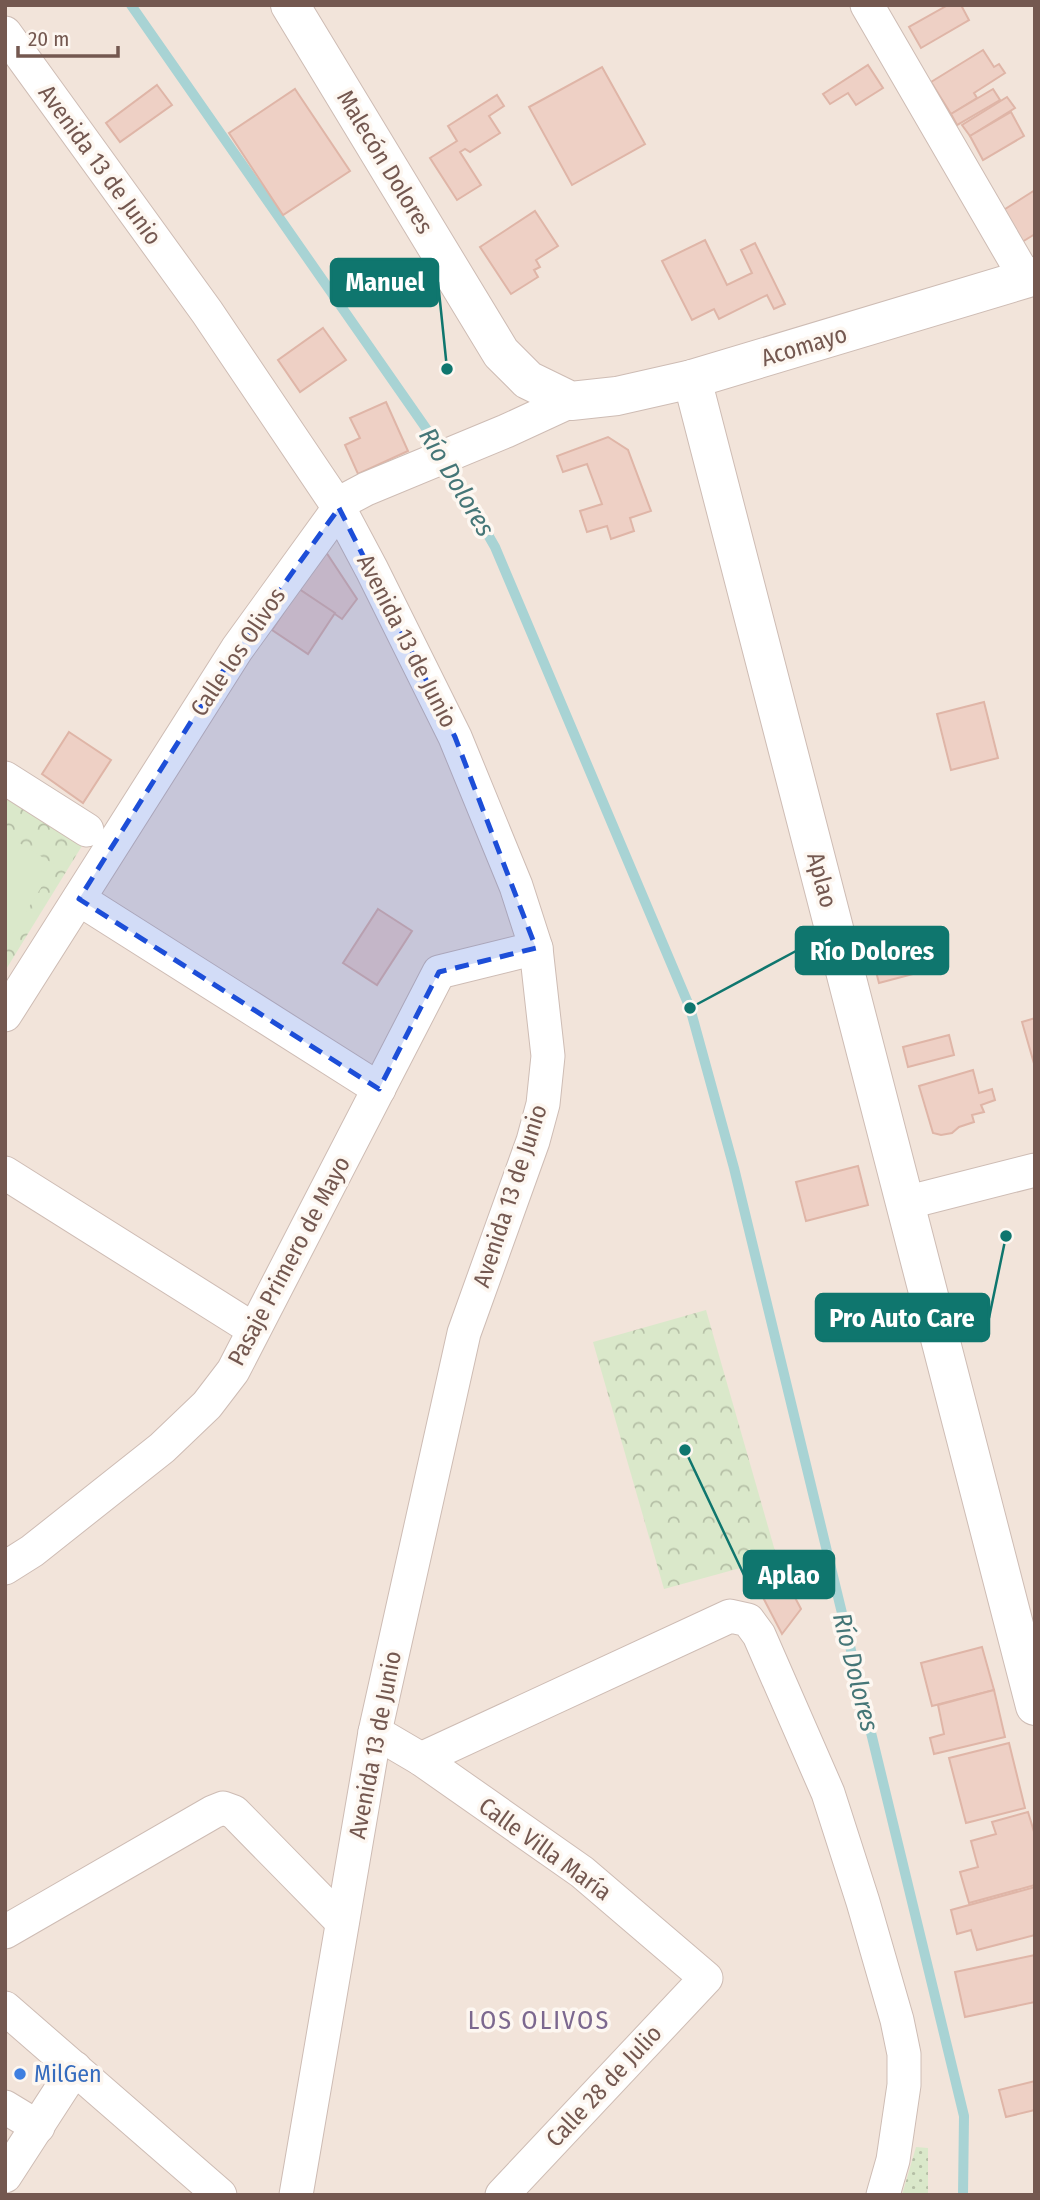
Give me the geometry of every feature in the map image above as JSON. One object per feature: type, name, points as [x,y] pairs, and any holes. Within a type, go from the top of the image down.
[{"type":"street","name":"Malecón Dolores","points":[[290,5],[501,353],[528,380],[570,401]]},
{"type":"street","points":[[867,5],[1030,277]]},
{"type":"street","name":"Avenida 13 de Junio","points":[[5,33],[206,312],[339,508],[454,737],[516,886],[536,948],[548,1056],[543,1104],[533,1141],[464,1333],[375,1732],[296,2195]]},
{"type":"street","name":"Acomayo","points":[[570,401],[617,396],[692,379],[1030,277]]},
{"type":"street","name":"Aplao","points":[[692,379],[1035,1706]]},
{"type":"street","name":"Calle los Olivos","points":[[5,1015],[237,649],[339,508],[349,498],[366,489],[506,431],[570,401]]},
{"type":"street","points":[[5,778],[87,830]]},
{"type":"street","points":[[79,899],[379,1089]]},
{"type":"street","name":"Pasaje Primero de Mayo","points":[[14,1551],[162,1448],[206,1405],[233,1371],[439,972],[536,948]]},
{"type":"street","points":[[905,1203],[1035,1170]]},
{"type":"street","points":[[5,1173],[253,1329]]},
{"type":"street","points":[[421,1759],[730,1616],[748,1620],[759,1635],[828,1793],[897,2020],[904,2054],[904,2085],[893,2160],[883,2195]]},
{"type":"street","name":"Calle Villa María","points":[[375,1732],[421,1759],[582,1872],[706,1978]]},
{"type":"street","points":[[5,1932],[111,1869],[223,1808],[234,1812],[342,1922]]},
{"type":"street","name":"Calle 28 de Julio","points":[[502,2195],[706,1978]]},
{"type":"street","points":[[5,2008],[220,2195]]},
{"type":"street","points":[[5,2176],[75,2068]]},
{"type":"street","points":[[5,2107],[38,2127]]},
{"type":"highlighted area","points":[[339,508],[455,737],[536,948],[439,972],[379,1089],[79,899],[237,649]]},
{"type":"shaded area","points":[[5,5],[1035,5],[1035,2195],[5,2195]]},
{"type":"green space","points":[[5,791],[85,841],[5,971]]},
{"type":"green space","points":[[5,834],[55,865],[5,946]]},
{"type":"green space","points":[[706,1310],[777,1558],[664,1589],[593,1342]]},
{"type":"green space","points":[[916,2147],[928,2148],[928,2195],[902,2195]]},
{"type":"building","points":[[948,5],[961,5],[969,20],[921,48],[909,27]]},
{"type":"building","points":[[983,50],[994,67],[999,64],[1005,73],[974,93],[977,98],[951,114],[931,82]]},
{"type":"building","points":[[868,65],[883,88],[856,105],[848,93],[830,104],[823,94]]},
{"type":"building","points":[[602,67],[645,144],[572,185],[529,107]]},
{"type":"building","points":[[157,85],[172,105],[120,142],[106,123]]},
{"type":"building","points":[[295,89],[350,171],[283,215],[229,133]]},
{"type":"building","points":[[993,89],[1000,100],[957,125],[951,114]]},
{"type":"building","points":[[497,95],[504,106],[489,116],[500,133],[470,152],[465,149],[460,152],[481,185],[457,200],[430,158],[457,141],[448,126]]},
{"type":"building","points":[[1007,97],[1015,108],[970,136],[962,125]]},
{"type":"building","points":[[1011,112],[1024,136],[983,160],[970,136]]},
{"type":"building","points":[[1035,190],[1035,234],[1022,242],[1002,211]]},
{"type":"building","points":[[535,211],[558,246],[536,260],[540,267],[534,270],[538,277],[511,294],[480,247]]},
{"type":"building","points":[[705,240],[727,285],[752,273],[741,250],[755,243],[785,304],[774,309],[767,295],[719,319],[714,309],[692,320],[662,261]]},
{"type":"building","points":[[323,328],[346,360],[300,392],[278,360]]},
{"type":"building","points":[[386,402],[408,451],[358,474],[345,445],[360,438],[350,418]]},
{"type":"building","points":[[608,437],[628,450],[651,511],[630,518],[634,531],[611,539],[607,526],[587,532],[580,511],[602,504],[587,464],[563,472],[557,456]]},
{"type":"building","points":[[324,549],[357,599],[342,619],[299,589]]},
{"type":"building","points":[[299,589],[335,613],[308,654],[272,630]]},
{"type":"building","points":[[984,702],[998,758],[951,770],[937,714]]},
{"type":"building","points":[[69,732],[111,760],[83,803],[42,774]]},
{"type":"building","points":[[378,909],[412,931],[377,985],[343,963]]},
{"type":"building","points":[[935,938],[943,966],[879,983],[872,956]]},
{"type":"building","points":[[1035,1018],[1035,1067],[1022,1022]]},
{"type":"building","points":[[949,1035],[954,1055],[908,1067],[903,1047]]},
{"type":"building","points":[[973,1070],[979,1093],[992,1089],[995,1100],[981,1105],[984,1112],[972,1115],[974,1122],[959,1127],[952,1133],[933,1133],[919,1086]]},
{"type":"building","points":[[858,1166],[868,1205],[806,1221],[796,1182]]},
{"type":"building","points":[[781,1571],[801,1609],[782,1634],[756,1584]]},
{"type":"building","points":[[982,1647],[994,1690],[932,1706],[921,1663]]},
{"type":"building","points":[[994,1690],[1005,1737],[934,1754],[930,1738],[944,1734],[938,1705]]},
{"type":"building","points":[[1009,1743],[1025,1808],[966,1823],[949,1758]]},
{"type":"building","points":[[1028,1812],[1035,1835],[1035,1885],[969,1903],[960,1872],[978,1867],[971,1841],[996,1834],[992,1822]]},
{"type":"building","points":[[1035,1887],[1035,1935],[977,1950],[971,1930],[957,1934],[951,1910]]},
{"type":"building","points":[[1035,1955],[1035,2002],[965,2017],[955,1972]]},
{"type":"building","points":[[1035,2081],[1035,2110],[1006,2117],[999,2090]]},
{"type":"waterway","name":"Río Dolores","points":[[131,5],[430,434],[495,547],[690,1008],[734,1168],[964,2116],[963,2195]]},
{"type":"place","name":"Manuel","points":[[447,369]]},
{"type":"place","name":"Río Dolores","points":[[690,1008]]},
{"type":"place","name":"Pro Auto Care","points":[[1006,1236]]},
{"type":"place","name":"Aplao","points":[[685,1450]]},
{"type":"place","name":"MilGen","points":[[20,2074]]},
{"type":"district","name":"LOS OLIVOS","points":[[539,2020]]}]
